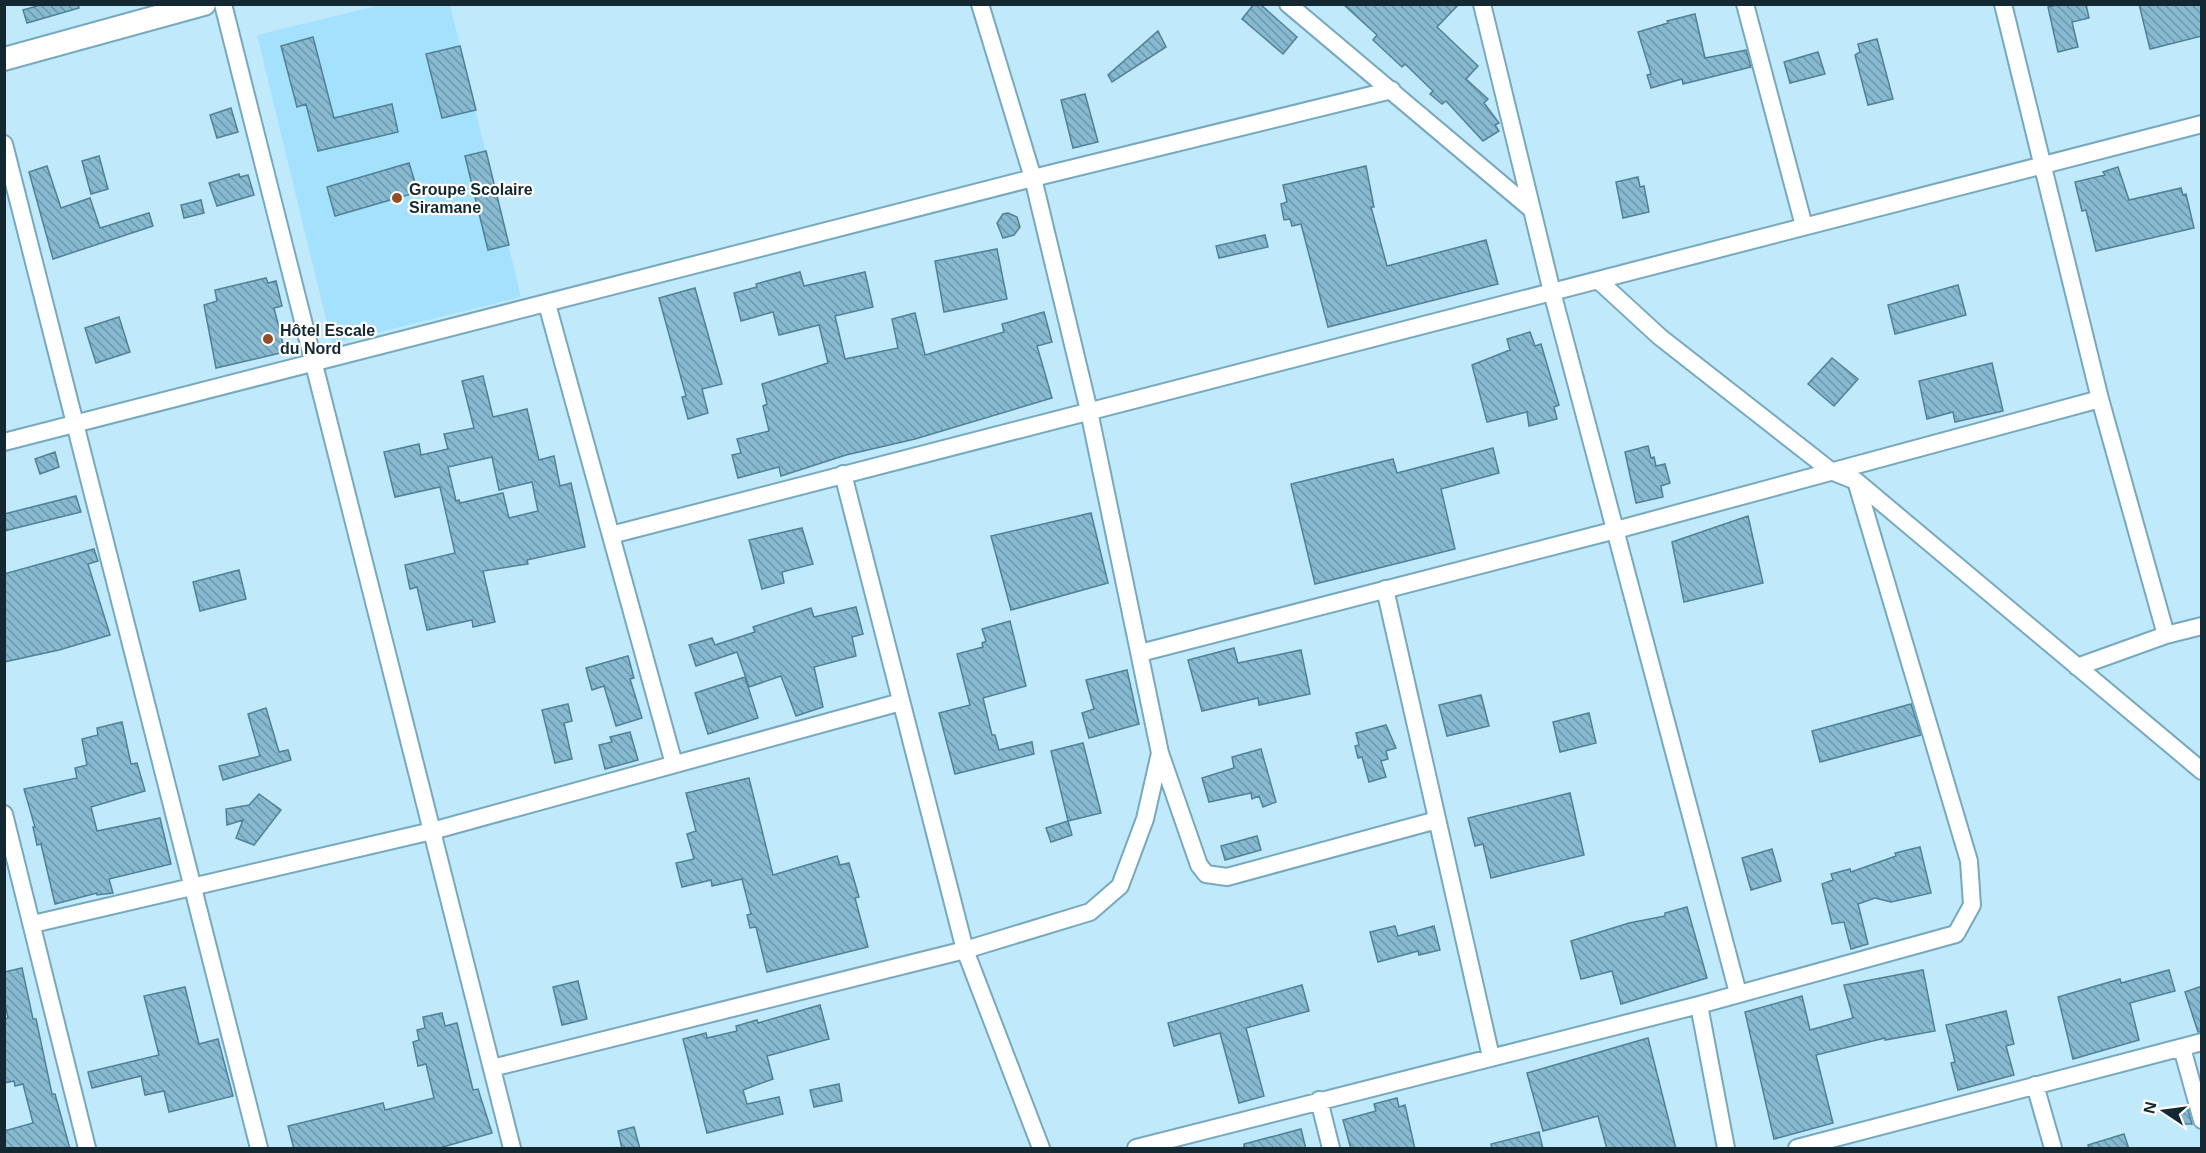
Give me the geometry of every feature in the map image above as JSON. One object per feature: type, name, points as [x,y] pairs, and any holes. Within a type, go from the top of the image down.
[{"type":"main road","points":[[4,59],[204,4]]},
{"type":"street","points":[[223,4],[512,1149]]},
{"type":"street","points":[[980,4],[1033,178],[1089,411],[1160,753],[1199,865],[1206,874],[1227,877],[1437,820]]},
{"type":"street","points":[[1288,4],[1530,208]]},
{"type":"street","points":[[1482,4],[1530,208],[1738,993]]},
{"type":"street","points":[[1745,4],[1804,226]]},
{"type":"street","points":[[2003,4],[2100,399],[2166,635]]},
{"type":"street","points":[[4,442],[1033,178],[1392,90]]},
{"type":"street","points":[[611,535],[2202,124]]},
{"type":"street","points":[[4,144],[259,1149]]},
{"type":"street","points":[[1598,280],[1660,337],[1831,471],[1856,481],[2202,771]]},
{"type":"street","points":[[547,304],[674,764]]},
{"type":"street","points":[[1140,653],[1616,530],[2100,399]]},
{"type":"street","points":[[843,474],[965,950],[1041,1149]]},
{"type":"street","points":[[1136,1149],[1320,1100],[1699,1005],[1956,934],[1972,905],[1969,861],[1856,481]]},
{"type":"street","points":[[1385,589],[1491,1057]]},
{"type":"street","points":[[2077,667],[2166,635],[2202,626]]},
{"type":"street","points":[[33,924],[432,831],[901,702]]},
{"type":"street","points":[[492,1068],[965,950],[1090,912],[1120,886],[1145,819],[1160,753]]},
{"type":"street","points":[[4,814],[87,1149]]},
{"type":"street","points":[[1699,1005],[1726,1149]]},
{"type":"street","points":[[1797,1149],[2202,1042]]},
{"type":"street","points":[[2182,1048],[2202,1120]]},
{"type":"street","points":[[2035,1085],[2054,1149]]},
{"type":"street","points":[[1320,1100],[1331,1149]]},
{"type":"shaded area","name":"Groupe Scolaire Siramane","points":[[380,5],[450,5],[521,297],[332,344],[257,35]]},
{"type":"building","points":[[44,4],[78,4],[79,8],[27,23],[23,10]]},
{"type":"building","points":[[1254,4],[1260,4],[1297,37],[1283,54],[1242,19]]},
{"type":"building","points":[[1343,4],[1459,4],[1437,27],[1478,66],[1466,79],[1488,99],[1484,103],[1499,123],[1495,125],[1499,131],[1483,141],[1446,101],[1442,104],[1430,94],[1433,91],[1405,64],[1402,67],[1373,40],[1377,35]]},
{"type":"building","points":[[2060,4],[2086,4],[2089,18],[2072,22],[2078,47],[2058,52],[2048,7]]},
{"type":"building","points":[[2139,4],[2202,4],[2202,36],[2150,49]]},
{"type":"building","points":[[1695,14],[1705,58],[1746,50],[1751,67],[1683,84],[1682,79],[1651,88],[1647,75],[1651,74],[1638,32]]},
{"type":"building","points":[[1158,31],[1166,47],[1112,82],[1108,75]]},
{"type":"building","points":[[313,37],[334,118],[392,104],[398,132],[318,151],[306,104],[297,107],[281,46]]},
{"type":"building","points":[[1877,39],[1893,99],[1868,105],[1855,55],[1860,52],[1858,44]]},
{"type":"building","points":[[460,46],[476,110],[442,118],[426,54]]},
{"type":"building","points":[[1818,52],[1825,74],[1790,83],[1784,62]]},
{"type":"building","points":[[1085,94],[1098,142],[1073,148],[1061,100]]},
{"type":"building","points":[[231,108],[238,132],[217,138],[210,115]]},
{"type":"building","points":[[486,151],[509,245],[488,250],[465,156]]},
{"type":"building","points":[[99,156],[108,189],[91,194],[82,161]]},
{"type":"building","points":[[409,163],[418,192],[335,216],[327,187]]},
{"type":"building","points":[[47,166],[61,208],[90,198],[100,228],[149,213],[153,226],[53,259],[29,172]]},
{"type":"building","points":[[1366,166],[1374,207],[1371,207],[1387,266],[1486,240],[1498,284],[1328,327],[1301,224],[1292,226],[1290,219],[1284,220],[1281,204],[1287,202],[1283,185]]},
{"type":"building","points":[[2118,167],[2129,200],[2181,188],[2183,195],[2186,194],[2194,228],[2096,251],[2086,210],[2082,211],[2075,182],[2105,175],[2103,172]]},
{"type":"building","points":[[239,174],[240,177],[248,175],[254,195],[217,206],[209,183]]},
{"type":"building","points":[[1638,177],[1640,187],[1644,186],[1649,212],[1623,218],[1616,182]]},
{"type":"building","points":[[201,200],[204,213],[184,218],[181,205]]},
{"type":"building","points":[[1008,213],[1017,217],[1020,227],[1014,235],[1003,238],[997,223],[1003,214]]},
{"type":"building","points":[[1265,235],[1268,247],[1219,258],[1216,246]]},
{"type":"building","points":[[997,249],[1007,299],[944,312],[935,261]]},
{"type":"building","points":[[800,272],[804,286],[865,272],[873,307],[835,316],[845,359],[898,348],[892,319],[915,313],[925,355],[1004,332],[1002,324],[1044,312],[1052,342],[1037,346],[1052,398],[915,439],[846,455],[781,476],[779,467],[738,478],[732,455],[741,453],[737,439],[769,431],[763,406],[767,404],[762,384],[828,363],[819,325],[779,335],[773,312],[741,321],[734,293],[757,287],[756,284]]},
{"type":"building","points":[[266,278],[268,283],[276,281],[282,306],[274,308],[285,352],[216,368],[204,305],[217,301],[215,290]]},
{"type":"building","points":[[1958,285],[1966,315],[1895,334],[1888,305]]},
{"type":"building","points":[[695,288],[722,384],[702,389],[708,413],[688,419],[682,397],[686,396],[659,298]]},
{"type":"building","points":[[119,317],[130,352],[96,363],[85,328]]},
{"type":"building","points":[[1530,332],[1535,346],[1541,344],[1559,405],[1554,407],[1557,419],[1529,426],[1527,412],[1487,422],[1472,365],[1510,350],[1507,339]]},
{"type":"building","points":[[1832,358],[1858,379],[1834,406],[1808,384]]},
{"type":"building","points":[[1992,363],[2003,411],[1955,422],[1953,412],[1927,419],[1919,381]]},
{"type":"building","points":[[483,376],[493,417],[527,409],[539,460],[554,456],[560,486],[571,483],[585,547],[527,560],[528,564],[483,571],[495,622],[473,627],[472,620],[427,630],[417,587],[410,589],[405,565],[455,553],[440,487],[395,497],[384,452],[419,444],[421,455],[448,449],[444,434],[474,428],[462,381]],"holes":[[[492,457],[499,490],[532,482],[538,511],[509,518],[503,493],[460,503],[459,500],[456,501],[448,467]]]},
{"type":"building","points":[[1648,446],[1656,466],[1665,464],[1670,483],[1661,486],[1663,497],[1636,503],[1625,452]]},
{"type":"building","points":[[1493,448],[1499,473],[1441,489],[1455,549],[1315,584],[1291,484],[1393,459],[1397,473]]},
{"type":"building","points":[[55,452],[59,467],[40,474],[35,459]]},
{"type":"building","points":[[76,496],[81,512],[4,531],[4,514]]},
{"type":"building","points":[[1091,513],[1108,583],[1011,610],[991,536]]},
{"type":"building","points":[[1748,516],[1763,583],[1684,602],[1672,542]]},
{"type":"building","points":[[802,528],[813,564],[782,572],[784,583],[762,589],[749,540]]},
{"type":"building","points":[[94,549],[98,561],[88,564],[110,635],[59,650],[4,662],[4,574]]},
{"type":"building","points":[[239,570],[246,599],[200,611],[193,582]]},
{"type":"building","points":[[856,607],[863,634],[852,637],[856,656],[814,667],[823,707],[796,716],[781,676],[749,687],[737,652],[696,666],[689,645],[712,638],[715,645],[755,632],[753,627],[811,608],[814,617]]},
{"type":"building","points":[[1010,621],[1026,686],[983,698],[992,735],[995,735],[999,750],[1032,742],[1034,754],[955,774],[939,713],[970,705],[957,654],[983,647],[982,643],[986,641],[982,629]]},
{"type":"building","points":[[1234,648],[1238,663],[1301,650],[1310,694],[1259,705],[1258,698],[1202,711],[1188,660]]},
{"type":"building","points":[[628,656],[634,678],[630,679],[642,718],[616,726],[604,686],[592,690],[586,668]]},
{"type":"building","points":[[1127,670],[1139,724],[1089,738],[1082,713],[1094,709],[1086,680]]},
{"type":"building","points":[[745,677],[758,718],[708,734],[695,693]]},
{"type":"building","points":[[1481,695],[1489,726],[1447,736],[1439,705]]},
{"type":"building","points":[[568,704],[572,721],[564,723],[572,759],[555,763],[542,710]]},
{"type":"building","points":[[1911,704],[1921,735],[1820,762],[1812,731]]},
{"type":"building","points":[[266,708],[279,752],[288,750],[291,760],[223,780],[219,766],[260,756],[248,714]]},
{"type":"building","points":[[1589,713],[1596,743],[1560,752],[1553,722]]},
{"type":"building","points":[[122,722],[131,764],[137,763],[145,791],[91,807],[97,831],[160,818],[171,864],[109,879],[113,893],[97,895],[97,893],[55,904],[41,844],[37,845],[33,827],[35,827],[24,789],[77,778],[75,768],[87,765],[82,739],[98,735],[97,728]]},
{"type":"building","points":[[1386,725],[1396,748],[1386,751],[1388,759],[1381,761],[1386,777],[1369,782],[1362,757],[1358,758],[1355,746],[1359,745],[1356,733]]},
{"type":"building","points":[[630,732],[638,760],[605,769],[599,745],[612,742],[610,737]]},
{"type":"building","points":[[1083,743],[1101,813],[1068,821],[1051,751]]},
{"type":"building","points":[[1261,749],[1276,802],[1263,807],[1259,796],[1252,799],[1251,793],[1209,802],[1202,778],[1234,768],[1232,757]]},
{"type":"building","points":[[749,778],[773,875],[837,856],[840,865],[849,863],[859,897],[855,898],[868,947],[767,972],[756,927],[750,928],[747,915],[751,914],[742,879],[712,886],[711,880],[682,887],[676,863],[694,859],[687,834],[696,831],[686,793]]},
{"type":"building","points":[[1570,793],[1584,855],[1491,878],[1483,844],[1475,846],[1468,818]]},
{"type":"building","points":[[259,794],[281,810],[254,845],[236,838],[243,820],[227,825],[226,809],[249,805]]},
{"type":"building","points":[[1068,821],[1072,835],[1051,842],[1046,828]]},
{"type":"building","points":[[1257,836],[1261,850],[1225,860],[1221,846]]},
{"type":"building","points":[[1920,847],[1931,893],[1891,902],[1875,898],[1858,904],[1868,944],[1851,949],[1844,922],[1832,924],[1822,884],[1833,880],[1831,874],[1850,869],[1851,872],[1896,856],[1895,853]]},
{"type":"building","points":[[1772,849],[1781,881],[1751,890],[1742,858]]},
{"type":"building","points":[[1687,907],[1707,978],[1621,1004],[1612,971],[1581,979],[1571,941],[1629,923],[1665,916],[1665,913]]},
{"type":"building","points":[[1395,926],[1398,936],[1434,926],[1440,950],[1419,955],[1418,951],[1378,962],[1370,932]]},
{"type":"building","points":[[22,968],[33,1019],[36,1019],[52,1094],[55,1094],[70,1149],[4,1149],[4,1131],[33,1123],[23,1084],[15,1086],[14,1081],[4,1083],[4,1019],[8,1018],[4,999],[4,972]]},
{"type":"building","points":[[1923,970],[1935,1031],[1885,1040],[1885,1038],[1816,1055],[1833,1123],[1774,1139],[1745,1012],[1802,996],[1810,1030],[1853,1018],[1844,985]]},
{"type":"building","points":[[2169,970],[2175,991],[2130,1003],[2139,1040],[2073,1059],[2058,997],[2120,979],[2121,983]]},
{"type":"building","points":[[578,981],[587,1019],[562,1025],[553,987]]},
{"type":"building","points":[[1302,985],[1309,1011],[1246,1028],[1264,1096],[1239,1103],[1220,1033],[1174,1046],[1168,1023]]},
{"type":"building","points":[[2202,986],[2202,1032],[2198,1032],[2185,992]]},
{"type":"building","points":[[185,987],[199,1044],[218,1039],[233,1096],[169,1112],[164,1091],[145,1095],[141,1076],[92,1088],[88,1072],[159,1055],[144,996]]},
{"type":"building","points":[[820,1005],[829,1039],[767,1056],[773,1079],[743,1090],[747,1104],[779,1097],[783,1114],[707,1133],[683,1039],[706,1033],[707,1038],[737,1031],[736,1026],[757,1020],[758,1023]]},
{"type":"building","points":[[2006,1011],[2014,1044],[2006,1046],[2014,1075],[1958,1090],[1951,1063],[1955,1062],[1946,1025]]},
{"type":"building","points":[[442,1013],[445,1026],[457,1023],[473,1090],[478,1089],[492,1133],[436,1149],[294,1149],[288,1126],[383,1103],[385,1110],[434,1098],[426,1064],[418,1066],[413,1042],[419,1040],[417,1030],[425,1028],[423,1017]]},
{"type":"building","points":[[1648,1038],[1676,1149],[1607,1149],[1598,1116],[1543,1131],[1527,1073]]},
{"type":"building","points":[[839,1084],[842,1101],[814,1107],[810,1090]]},
{"type":"building","points":[[1397,1098],[1399,1107],[1405,1105],[1415,1149],[1351,1149],[1343,1120],[1376,1111],[1374,1104]]},
{"type":"building","points":[[2181,1110],[2188,1110],[2192,1124],[2181,1124]]},
{"type":"building","points":[[634,1127],[640,1149],[622,1149],[618,1131]]},
{"type":"building","points":[[1301,1129],[1306,1149],[1244,1149],[1244,1144]]},
{"type":"building","points":[[1539,1132],[1543,1149],[1492,1149],[1491,1144]]},
{"type":"building","points":[[2124,1134],[2129,1149],[2089,1149],[2088,1145]]},
{"type":"place","name":"Groupe Scolaire Siramane","points":[[397,198]]},
{"type":"place","name":"Hôtel Escale du Nord","points":[[268,339]]}]
